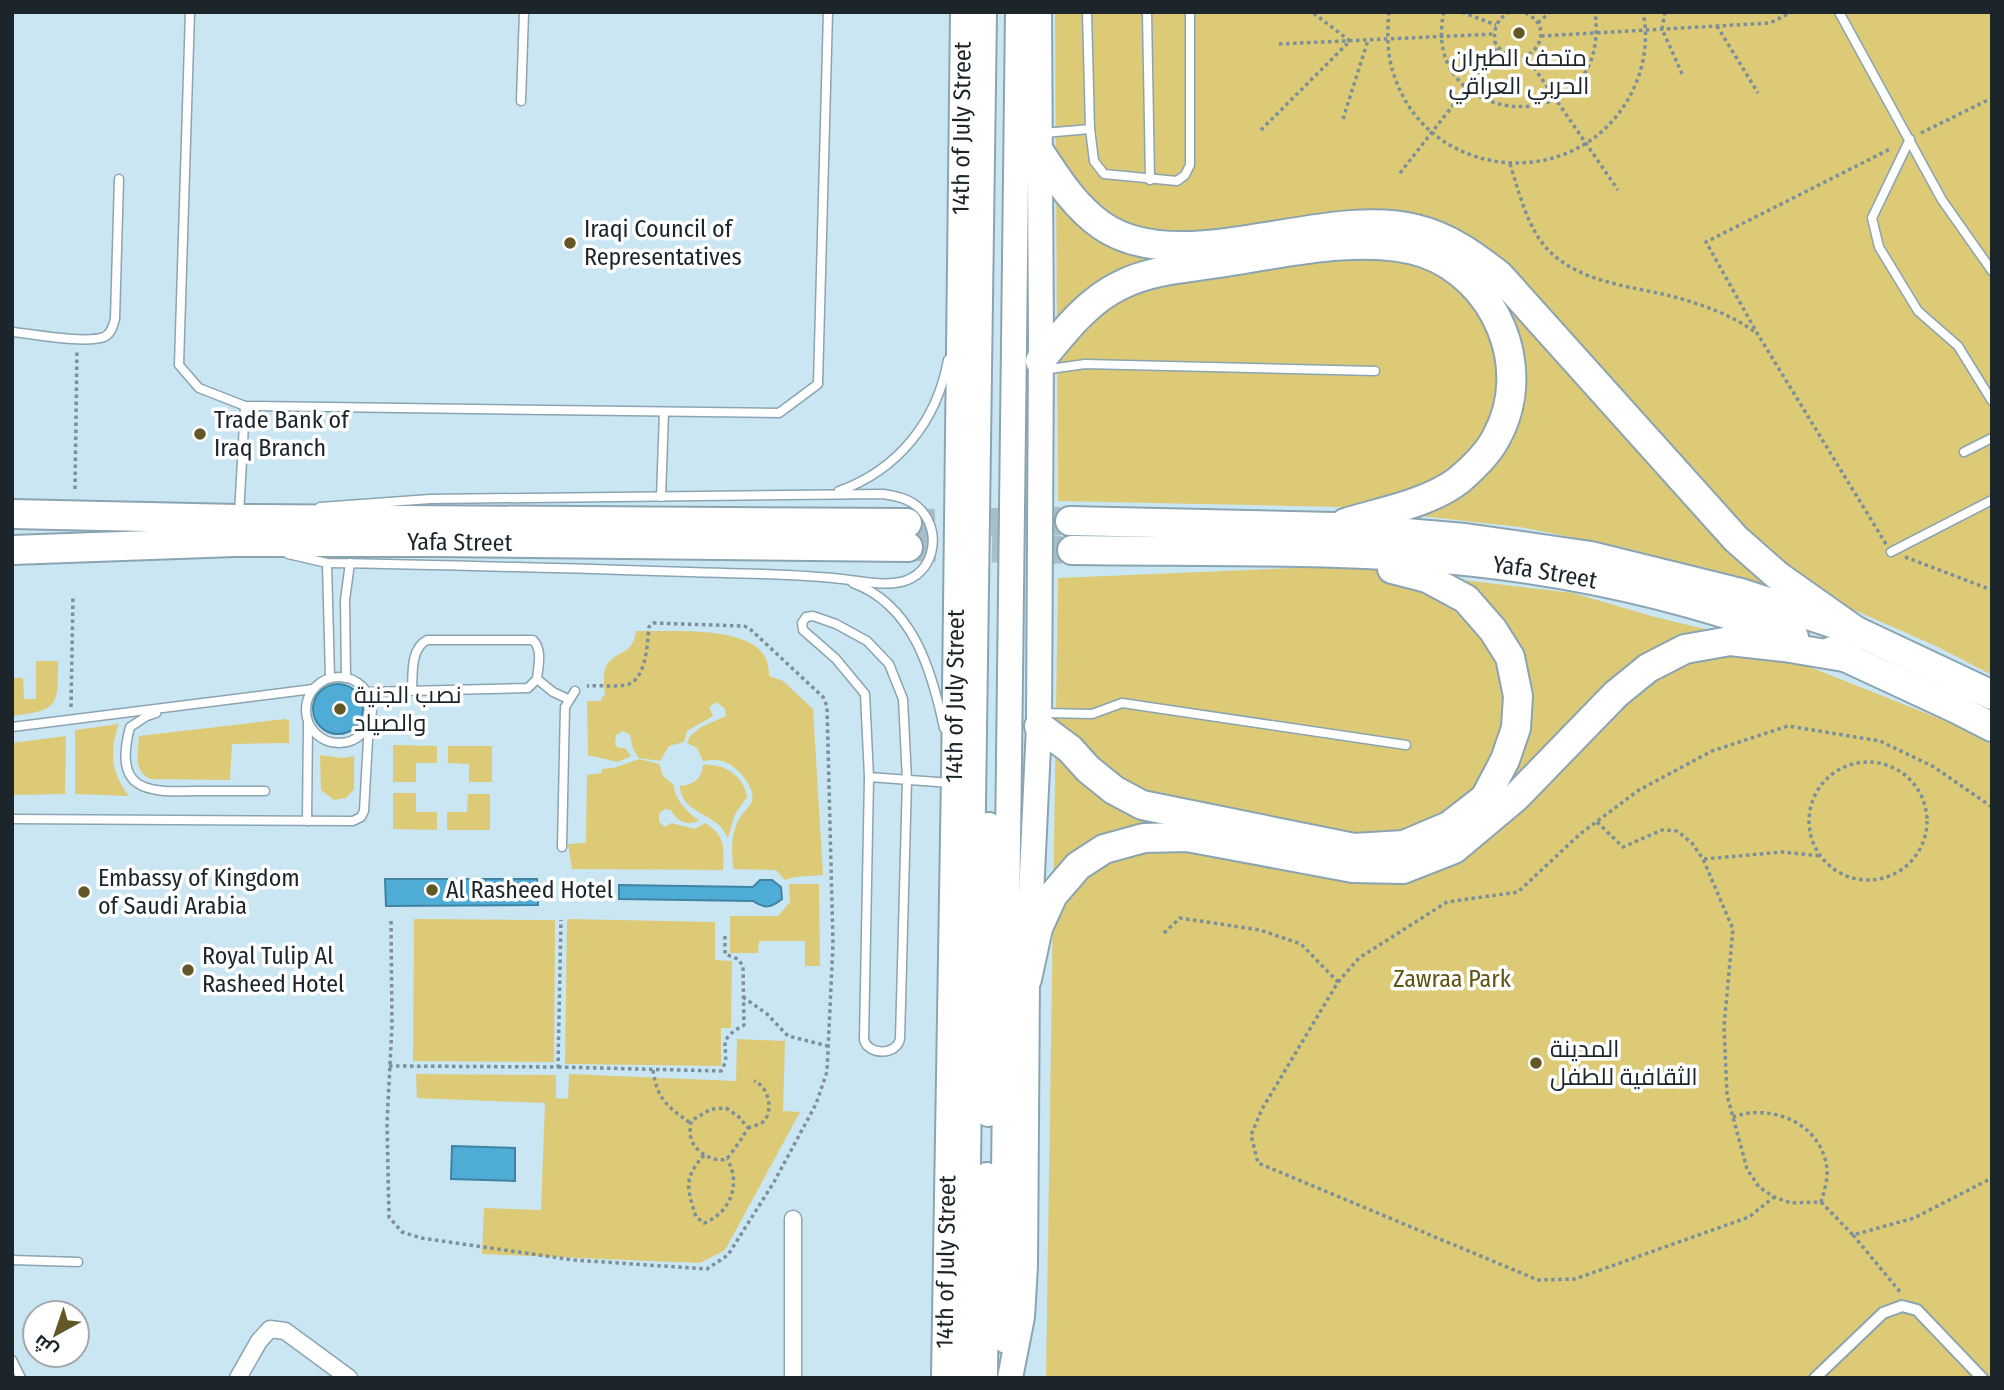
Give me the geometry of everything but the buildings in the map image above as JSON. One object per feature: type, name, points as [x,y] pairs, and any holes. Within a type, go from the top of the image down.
[{"type":"highway","points":[[1039,142],[1080,207],[1102,226],[1135,240],[1172,245],[1210,245],[1349,225],[1389,224],[1442,237],[1470,252],[1499,275],[1736,539],[1854,644]]},
{"type":"highway","points":[[1041,366],[1093,303],[1121,284],[1158,273],[1316,248],[1358,246],[1391,246],[1424,253],[1459,270],[1482,293],[1500,323],[1508,351],[1512,377],[1508,409],[1497,437],[1479,461],[1457,481],[1431,496],[1335,540]]},
{"type":"highway","name":"Yafa Street","points":[[12,514],[431,542],[908,535]]},
{"type":"highway","name":"Yafa Street","points":[[1070,520],[1335,540],[1531,570],[1650,592],[1854,644],[1992,695]]},
{"type":"highway","name":"Yafa Street","points":[[12,550],[236,531]]},
{"type":"highway","points":[[1039,720],[1088,769],[1105,783],[1142,805],[1354,848],[1404,845],[1449,826],[1485,798],[1505,760],[1516,729],[1518,696],[1510,657],[1493,630],[1466,599],[1427,578],[1335,540]]},
{"type":"highway","name":"Yafa Street","points":[[1072,550],[1335,540]]},
{"type":"highway","points":[[1027,979],[1038,928],[1053,895],[1078,866],[1104,849],[1144,838],[1187,837],[1353,868],[1403,869],[1454,849],[1516,797],[1616,694],[1648,668],[1685,649],[1730,641],[1784,646],[1854,644]]},
{"type":"highway","name":"Yafa Street","points":[[1854,644],[1992,727]]},
{"type":"main road","name":"14th of July Street","points":[[944,1378],[963,12]]},
{"type":"main road","points":[[965,1378],[984,12]]},
{"type":"main road","name":"14th of July Street","points":[[985,1378],[997,12]]},
{"type":"main road","points":[[1008,1378],[1004,1174],[1018,12]]},
{"type":"main road","points":[[1008,1378],[1018,1342],[1024,1291],[1027,979],[1039,720],[1040,12]]},
{"type":"street","points":[[793,1220],[793,1378]]},
{"type":"street","points":[[1815,1378],[1883,1313],[1902,1306],[1917,1310],[1982,1378]]},
{"type":"street","points":[[238,1378],[259,1341],[270,1329],[285,1331],[349,1378]]},
{"type":"lane","points":[[190,12],[180,365],[199,388],[245,407],[779,413],[818,384],[828,12]]},
{"type":"lane","points":[[522,101],[524,12]]},
{"type":"lane","points":[[1087,12],[1090,130],[1094,161],[1104,174],[1177,181],[1185,175],[1190,165],[1190,12]]},
{"type":"lane","points":[[1147,12],[1150,180]]},
{"type":"lane","points":[[1839,12],[1942,200],[1992,271]]},
{"type":"lane","points":[[1039,142],[1090,130]]},
{"type":"lane","points":[[1910,139],[1872,218],[1880,247],[1918,311],[1958,346],[1992,401]]},
{"type":"lane","points":[[12,332],[77,338],[104,337],[111,331],[115,319],[119,179]]},
{"type":"lane","points":[[829,495],[869,477],[894,459],[916,437],[933,411],[944,382],[958,302]]},
{"type":"lane","points":[[1041,366],[1085,364],[1375,371]]},
{"type":"lane","points":[[236,531],[245,407]]},
{"type":"lane","points":[[661,497],[664,412]]},
{"type":"lane","points":[[1964,452],[1992,438]]},
{"type":"lane","points":[[236,531],[327,563],[829,578],[889,583],[913,578],[923,569],[930,558],[933,535],[921,510],[911,502],[883,494],[418,500],[310,508]]},
{"type":"lane","points":[[1891,552],[1992,500]]},
{"type":"lane","points":[[236,531],[298,509]]},
{"type":"lane","points":[[327,563],[330,678]]},
{"type":"lane","points":[[346,678],[345,600],[350,563]]},
{"type":"lane","points":[[829,578],[867,588],[890,607],[915,639],[932,675],[954,780],[869,777]]},
{"type":"lane","points":[[813,616],[836,624],[867,641],[890,664],[903,699],[906,780],[900,1039],[899,1046],[894,1050],[873,1051],[866,1046],[864,1040],[869,777],[865,694],[835,659],[803,630],[802,623],[806,617],[813,616]]},
{"type":"lane","points":[[366,692],[412,691],[528,688],[537,679],[537,644],[533,640],[427,640],[419,644],[415,652],[412,691]]},
{"type":"lane","points":[[12,727],[313,689],[330,678],[354,681],[366,692],[370,701],[364,811],[361,817],[353,821],[12,819]]},
{"type":"lane","points":[[537,679],[552,692],[568,699]]},
{"type":"lane","points":[[307,821],[306,710],[307,699],[313,689]]},
{"type":"lane","points":[[562,847],[565,707],[575,691]]},
{"type":"lane","points":[[1039,720],[1092,713],[1122,703],[1406,745]]},
{"type":"lane","points":[[189,705],[147,716],[130,727],[126,765],[131,777],[142,788],[161,792],[265,791]]},
{"type":"lane","points":[[308,721],[322,738],[332,742],[354,739],[363,732],[369,722]]},
{"type":"lane","points":[[12,1260],[78,1262]]},
{"type":"lane","points":[[12,1360],[21,1378]]},
{"type":"path","points":[[1312,12],[1350,41]]},
{"type":"path","points":[[1390,12],[1388,39],[1394,75],[1410,108],[1432,133],[1470,156],[1510,164],[1550,161],[1587,145],[1620,114],[1641,75],[1647,30],[1643,12]]},
{"type":"path","points":[[1444,12],[1441,37],[1455,74],[1467,88],[1488,102],[1510,108],[1534,107],[1556,100],[1573,88],[1586,72],[1594,53],[1598,33],[1595,12]]},
{"type":"path","points":[[1462,12],[1496,25]]},
{"type":"path","points":[[1510,12],[1503,14],[1496,25],[1494,34],[1498,48],[1511,57],[1526,57],[1536,48],[1541,36],[1538,23],[1523,12]]},
{"type":"path","points":[[1538,23],[1550,12]]},
{"type":"path","points":[[1665,12],[1661,29],[1684,76]]},
{"type":"path","points":[[1541,36],[1770,23],[1792,12]]},
{"type":"path","points":[[1717,26],[1758,93]]},
{"type":"path","points":[[1279,44],[1494,34]]},
{"type":"path","points":[[1343,118],[1368,40]]},
{"type":"path","points":[[1261,130],[1350,41]]},
{"type":"path","points":[[1400,173],[1498,48]]},
{"type":"path","points":[[1526,57],[1618,190]]},
{"type":"path","points":[[1992,98],[1706,242],[1757,333],[1891,552],[1992,590]]},
{"type":"path","points":[[1510,164],[1532,227],[1549,251],[1565,264],[1599,279],[1671,296],[1734,317],[1757,333]]},
{"type":"path","points":[[75,489],[77,338]]},
{"type":"path","points":[[71,719],[73,595]]},
{"type":"path","points":[[391,921],[387,1123],[389,1217],[402,1232],[437,1241],[574,1260],[707,1269],[728,1255],[774,1182],[816,1104],[827,1072],[833,944],[829,716],[823,697],[744,625],[653,624],[649,626],[643,665],[637,678],[628,685],[589,686],[575,691]]},
{"type":"path","points":[[1774,1197],[1749,1217],[1575,1279],[1538,1280],[1258,1163],[1251,1135],[1262,1109],[1338,982],[1359,958],[1447,901],[1518,892],[1580,834],[1639,790],[1712,751],[1788,726],[1880,741],[1934,767],[1992,807]]},
{"type":"path","points":[[1703,859],[1782,852],[1821,856],[1826,863],[1852,878],[1881,879],[1893,875],[1910,863],[1926,834],[1924,802],[1916,787],[1902,772],[1876,762],[1856,763],[1834,772],[1818,788],[1810,806],[1809,833],[1813,846],[1821,856]]},
{"type":"path","points":[[1597,821],[1623,847],[1662,830],[1678,831],[1703,859],[1733,929],[1724,1026],[1727,1095],[1747,1169],[1759,1187],[1774,1197],[1791,1203],[1821,1202],[1917,1310]]},
{"type":"path","points":[[1164,933],[1180,918],[1260,930],[1301,944],[1338,982]]},
{"type":"path","points":[[558,1067],[561,920]]},
{"type":"path","points":[[389,1066],[721,1072],[725,1065],[726,1039],[729,1033],[744,1025],[743,967],[738,959],[725,954],[725,934]]},
{"type":"path","points":[[743,997],[766,1014],[788,1036],[828,1046]]},
{"type":"path","points":[[653,1070],[655,1088],[661,1098],[670,1109],[691,1121]]},
{"type":"path","points":[[748,1128],[726,1108],[711,1109],[691,1121],[691,1138],[704,1155],[715,1159],[727,1159],[731,1156],[735,1145],[748,1128],[766,1119],[767,1093],[760,1083],[754,1081]]},
{"type":"path","points":[[1733,1117],[1747,1112],[1770,1112],[1805,1128],[1820,1147],[1826,1169],[1821,1202]]},
{"type":"path","points":[[704,1155],[693,1167],[687,1182],[696,1217],[704,1223],[718,1215],[735,1185],[733,1169],[727,1159]]},
{"type":"path","points":[[1853,1235],[1914,1218],[1992,1178]]},
{"type":"green space","points":[[1055,12],[1992,12],[1992,675],[1938,647],[1827,598],[1742,581],[1626,548],[1520,527],[1340,507],[1058,501]]},
{"type":"green space","name":"Zawraa Park","points":[[1344,566],[1573,593],[1730,635],[1948,722],[1992,745],[1992,1378],[1046,1378],[1058,578]]},
{"type":"green space","points":[[636,631],[724,634],[754,645],[764,655],[769,676],[783,681],[813,709],[823,875],[785,880],[776,870],[733,869],[734,831],[752,801],[751,790],[730,764],[720,760],[703,761],[697,748],[687,743],[690,736],[701,727],[726,716],[725,709],[717,702],[709,707],[713,716],[687,731],[684,742],[669,746],[660,761],[639,758],[633,749],[630,735],[623,731],[616,735],[615,745],[625,748],[631,756],[618,762],[588,755],[587,701],[601,701],[605,696],[606,666],[629,648]]},
{"type":"green space","points":[[36,661],[58,661],[56,697],[53,704],[39,711],[12,716],[12,678],[23,678],[24,699],[36,699]]},
{"type":"green space","points":[[285,719],[289,721],[289,743],[232,744],[230,780],[150,779],[139,766],[139,736]]},
{"type":"green space","points":[[119,724],[113,762],[118,779],[129,796],[75,794],[75,730]]},
{"type":"green space","points":[[66,736],[65,794],[12,795],[12,743]]},
{"type":"green space","points":[[393,745],[437,746],[437,763],[416,763],[416,782],[393,782]]},
{"type":"green space","points":[[448,746],[492,746],[492,782],[469,782],[469,764],[448,763]]},
{"type":"green space","points":[[320,755],[343,758],[354,756],[354,789],[346,798],[334,800],[321,790]]},
{"type":"green space","points":[[639,759],[659,764],[663,776],[674,785],[679,801],[699,821],[682,821],[671,810],[665,809],[659,813],[659,822],[665,827],[671,823],[695,829],[705,823],[712,828],[722,843],[723,870],[572,869],[568,844],[586,843],[587,775],[602,773],[602,769],[614,768]]},
{"type":"green space","points":[[703,765],[718,766],[732,772],[745,790],[747,797],[735,814],[728,838],[719,825],[689,805],[681,794],[680,786],[696,780]]},
{"type":"green space","points":[[393,793],[416,793],[416,812],[437,812],[437,830],[393,829]]},
{"type":"green space","points":[[468,794],[490,794],[490,830],[447,830],[447,812],[467,812]]},
{"type":"green space","points":[[789,884],[819,884],[820,966],[805,966],[805,941],[759,941],[758,953],[730,953],[730,916],[778,916],[790,902]]},
{"type":"green space","points":[[414,919],[555,920],[554,1062],[413,1061]]},
{"type":"green space","points":[[567,919],[715,922],[715,960],[732,961],[731,1028],[721,1028],[721,1066],[565,1064]]},
{"type":"green space","points":[[737,1039],[785,1041],[783,1111],[800,1112],[725,1250],[700,1263],[482,1254],[484,1208],[541,1210],[545,1103],[417,1098],[416,1074],[556,1075],[556,1098],[568,1099],[569,1074],[736,1081]]},
{"type":"water","points":[[338,684],[356,691],[363,709],[356,727],[338,734],[320,727],[313,709],[320,691]]},
{"type":"water","points":[[385,879],[537,879],[538,905],[386,906]]},
{"type":"water","points":[[760,880],[772,880],[781,887],[782,899],[768,906],[753,901],[619,899],[619,885],[753,887]]},
{"type":"water","points":[[452,1146],[515,1148],[515,1181],[451,1179]]},
{"type":"tunnel","points":[[907,523],[1070,521]]},
{"type":"tunnel","points":[[908,547],[1072,550]]},
{"type":"place","name":"متحف الطيران الحربي العراقي","points":[[1519,33]]},
{"type":"place","name":"Iraqi Council of Representatives","points":[[570,243]]},
{"type":"place","name":"Trade Bank of Iraq Branch","points":[[200,434]]},
{"type":"place","name":"نصب الجنية والصياد","points":[[340,709]]},
{"type":"place","name":"Al Rasheed Hotel","points":[[432,890]]},
{"type":"place","name":"Embassy of Kingdom of Saudi Arabia","points":[[84,892]]},
{"type":"place","name":"Royal Tulip Al Rasheed Hotel","points":[[188,970]]},
{"type":"place","name":"المدينة الثقافية للطفل","points":[[1536,1063]]}]
